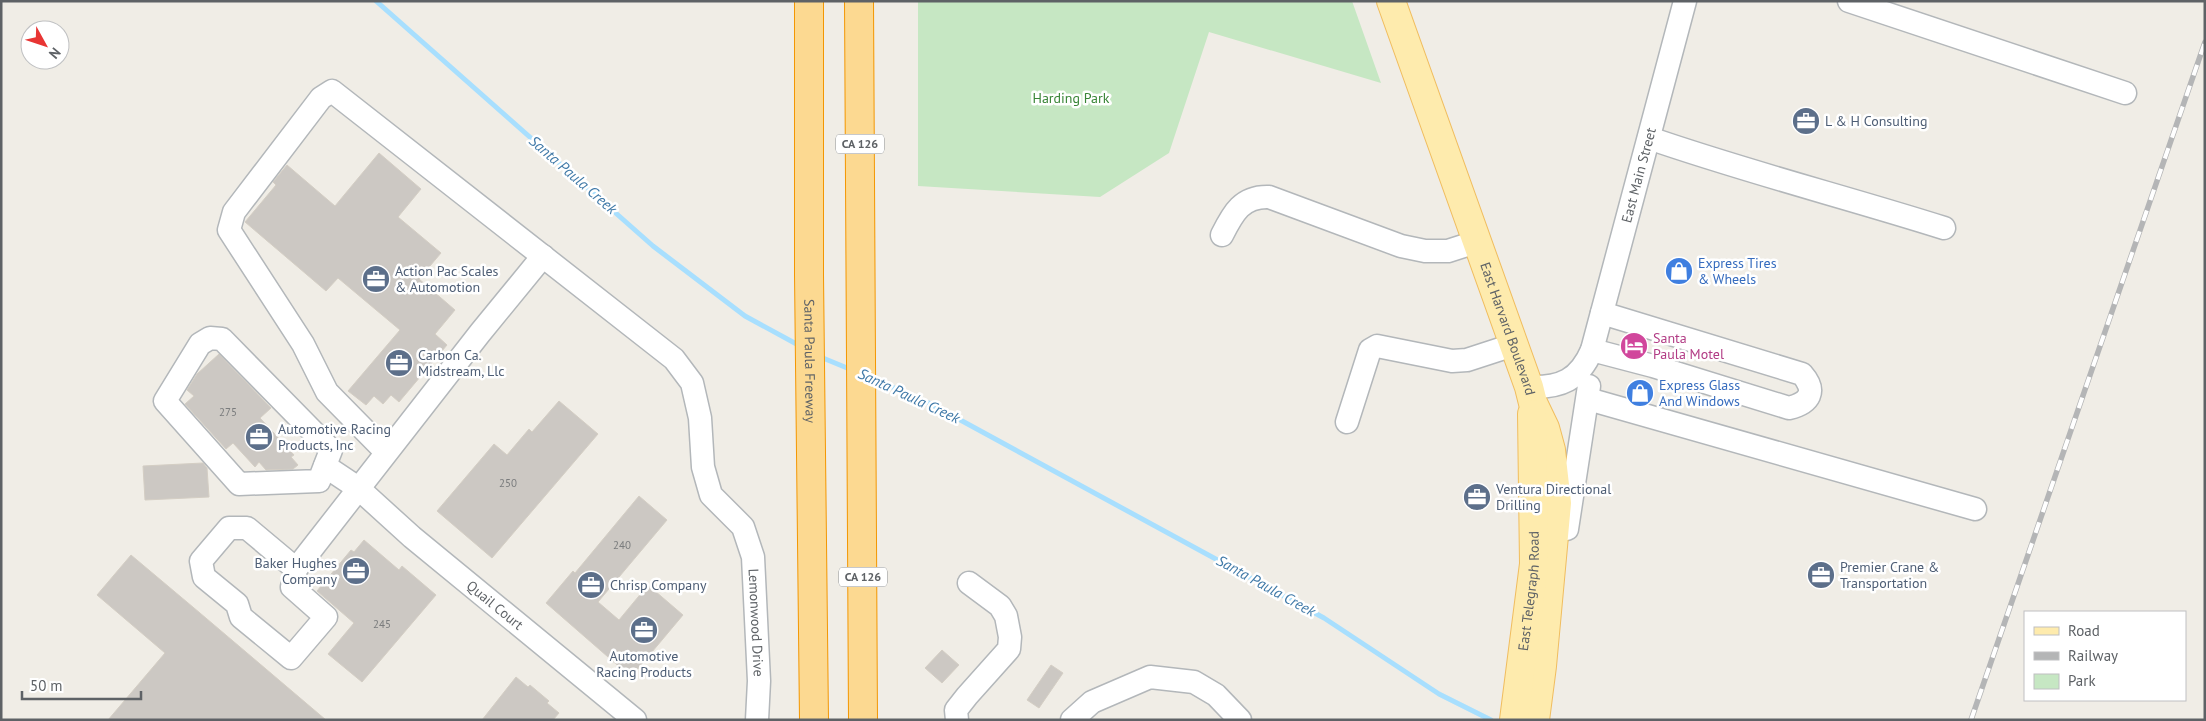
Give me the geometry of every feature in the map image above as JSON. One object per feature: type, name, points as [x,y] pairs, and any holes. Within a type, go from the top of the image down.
[{"type":"highway","name":"Santa Paula Freeway","points":[[809,1],[809,275],[814,720]]},
{"type":"highway","name":"CA 126","points":[[859,1],[863,720]]},
{"type":"main road","name":"East Harvard Boulevard","points":[[1392,1],[1476,242],[1531,395],[1545,428],[1551,450],[1556,488],[1556,534],[1532,664]]},
{"type":"main road","name":"East Telegraph Road","points":[[1514,720],[1532,664]]},
{"type":"main road","name":"East Telegraph Road","points":[[1532,664],[1535,720]]},
{"type":"street","name":"East Main Street","points":[[1577,457],[1588,399],[1592,350],[1685,1]]},
{"type":"street","points":[[1849,1],[2125,92]]},
{"type":"street","points":[[296,570],[247,528],[229,528],[200,561],[204,577],[237,604],[241,617],[291,658],[326,617],[292,587],[296,570],[344,511],[358,488],[386,452],[543,256],[332,91],[321,98],[234,212],[229,230],[303,344],[327,392],[386,452]]},
{"type":"street","points":[[1649,138],[1736,168],[1862,202],[1944,228]]},
{"type":"street","points":[[1222,235],[1232,215],[1242,204],[1258,196],[1270,197],[1401,246],[1425,251],[1448,251],[1476,242]]},
{"type":"street","name":"Lemonwood Drive","points":[[543,256],[674,359],[692,383],[700,418],[703,466],[711,495],[744,527],[753,557],[759,681],[757,720]]},
{"type":"street","points":[[1592,350],[1653,366],[1789,408],[1800,405],[1808,398],[1811,390],[1809,382],[1802,374],[1602,312]]},
{"type":"street","points":[[210,338],[222,339],[257,372],[332,450],[325,466],[319,481],[239,484],[165,401],[200,344],[210,338]]},
{"type":"street","points":[[1347,422],[1370,350],[1377,346],[1452,361],[1467,360],[1513,345]]},
{"type":"street","name":"East Main Street","points":[[1531,395],[1564,383],[1582,369],[1592,350]]},
{"type":"street","points":[[1588,399],[1975,509]]},
{"type":"street","name":"East Telegraph Road","points":[[1532,664],[1566,533],[1577,457]]},
{"type":"street","name":"Quail Court","points":[[325,466],[358,488],[410,536],[635,720]]},
{"type":"street","points":[[957,720],[956,710],[1009,649],[1010,637],[1006,616],[1000,606],[969,583]]},
{"type":"street","points":[[1072,720],[1092,702],[1150,677],[1194,682],[1216,695],[1240,720]]},
{"type":"green space","name":"Harding Park","points":[[918,1],[1352,1],[1381,83],[1209,32],[1169,153],[1100,197],[918,186]]},
{"type":"building","points":[[379,153],[421,189],[398,217],[441,253],[419,279],[455,310],[435,334],[447,345],[399,402],[391,395],[383,404],[374,396],[366,405],[348,391],[400,330],[338,278],[326,291],[245,222],[276,185],[273,182],[287,165],[335,206]]},
{"type":"building","points":[[219,354],[271,408],[260,418],[294,455],[291,457],[298,465],[293,469],[266,470],[259,462],[255,467],[233,443],[226,449],[185,404],[194,396],[187,390],[197,374]]},
{"type":"building","points":[[559,401],[598,434],[492,558],[437,511],[494,444],[507,455],[529,429],[532,432]]},
{"type":"building","points":[[203,463],[207,468],[209,497],[145,500],[143,466]]},
{"type":"building","points":[[639,496],[667,520],[598,602],[619,620],[648,585],[683,615],[631,677],[546,603],[573,571],[575,573]]},
{"type":"building","points":[[364,540],[399,570],[402,566],[436,595],[362,682],[328,654],[354,623],[317,591],[351,550],[354,552]]},
{"type":"building","points":[[131,555],[326,720],[108,720],[165,653],[97,595]]},
{"type":"building","points":[[942,650],[959,665],[942,683],[925,668]]},
{"type":"building","points":[[1051,665],[1063,673],[1039,708],[1027,700]]},
{"type":"building","points":[[516,677],[528,687],[530,685],[549,701],[547,703],[559,713],[553,720],[482,720]]},
{"type":"waterway","name":"Santa Paula Creek","points":[[376,1],[653,246],[745,316],[802,347]]},
{"type":"waterway","name":"Santa Paula Creek","points":[[818,356],[852,370]]},
{"type":"waterway","name":"Santa Paula Creek","points":[[869,377],[931,404],[1324,618],[1439,694],[1491,720]]},
{"type":"railway","points":[[1971,720],[2205,42]]},
{"type":"place","name":"L & H Consulting","points":[[1806,121]]},
{"type":"place","name":"Express Tires & Wheels","points":[[1679,271]]},
{"type":"place","name":"Action Pac Scales & Automotion","points":[[376,279]]},
{"type":"place","name":"Santa Paula Motel","points":[[1634,346]]},
{"type":"place","name":"Carbon Ca. Midstream, Llc","points":[[399,363]]},
{"type":"place","name":"Express Glass And Windows","points":[[1640,393]]},
{"type":"place","name":"Automotive Racing Products, Inc","points":[[259,437]]},
{"type":"place","name":"Ventura Directional Drilling","points":[[1477,497]]},
{"type":"place","name":"Baker Hughes Company","points":[[356,571]]},
{"type":"place","name":"Premier Crane & Transportation","points":[[1821,575]]},
{"type":"place","name":"Chrisp Company","points":[[591,585]]},
{"type":"place","name":"Automotive Racing Products","points":[[644,630]]}]
